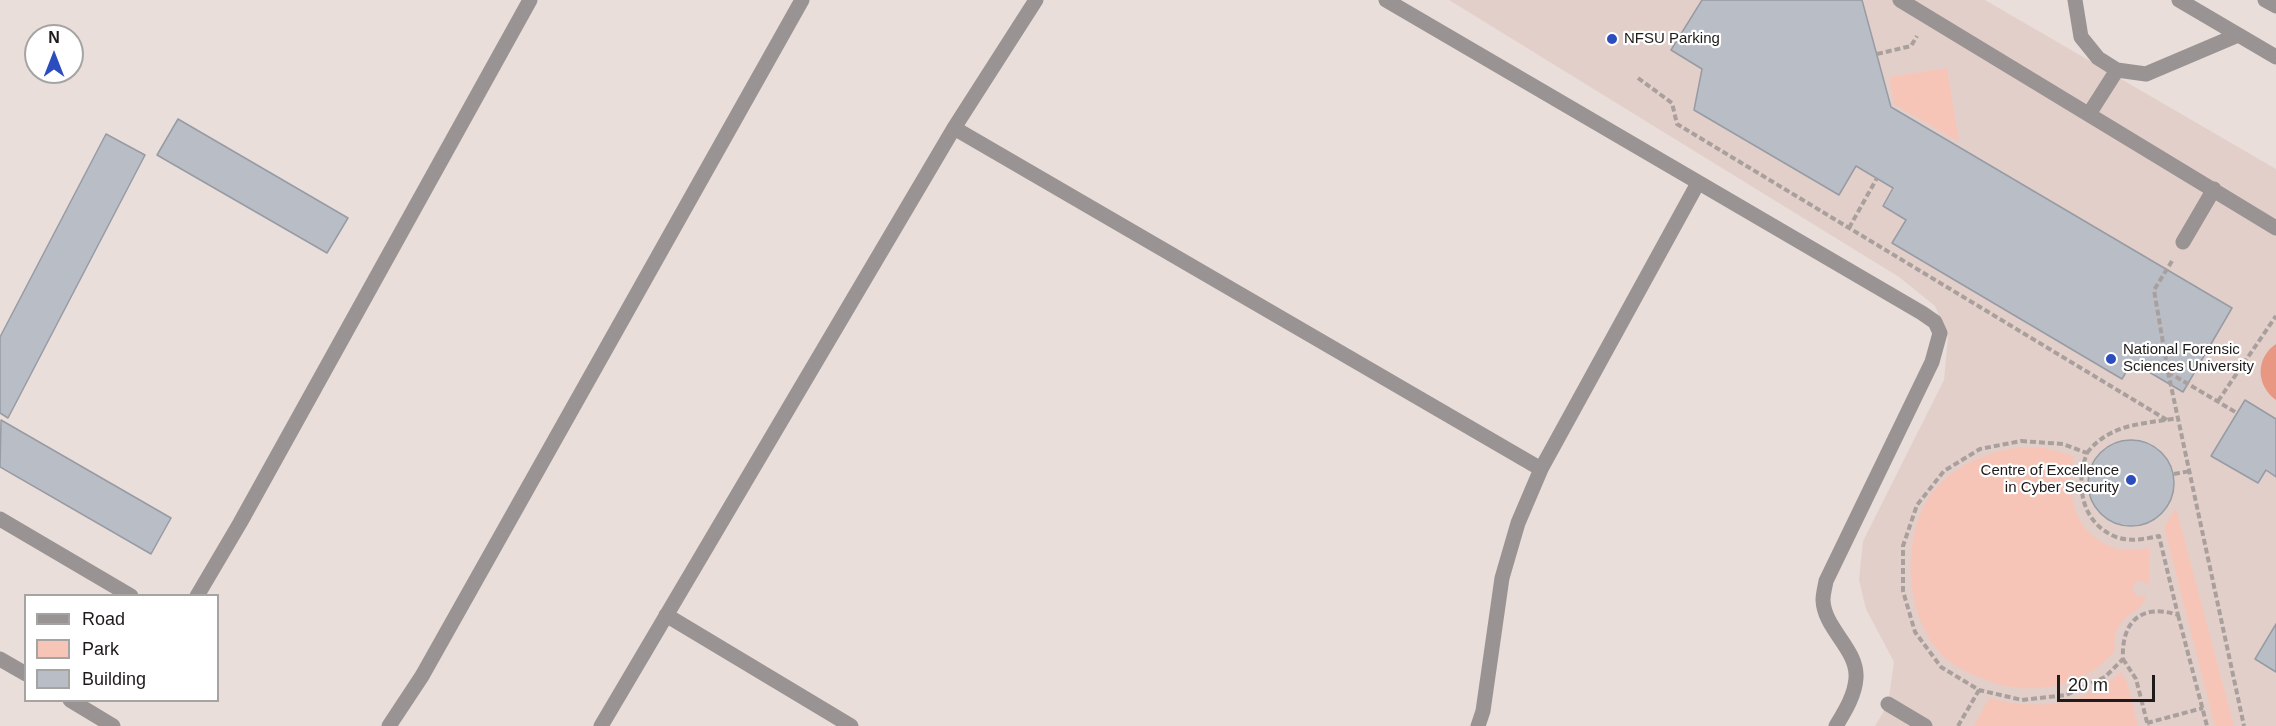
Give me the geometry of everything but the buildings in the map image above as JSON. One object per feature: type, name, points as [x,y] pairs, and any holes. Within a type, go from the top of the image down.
[{"type":"street","points":[[198,594],[530,0]]},
{"type":"street","points":[[389,726],[423,676],[802,0]]},
{"type":"street","points":[[601,726],[954,128],[1036,0]]},
{"type":"street","points":[[1386,0],[1935,322],[1940,333],[1932,362],[1826,581],[1823,601],[1828,618],[1854,663],[1856,676],[1853,692],[1836,726]]},
{"type":"street","points":[[1900,0],[2276,228]]},
{"type":"street","points":[[2075,0],[2081,37],[2098,58],[2117,70],[2146,74],[2238,35]]},
{"type":"street","points":[[2179,0],[2275,54]]},
{"type":"street","points":[[2265,0],[2276,6]]},
{"type":"street","points":[[2089,114],[2117,70]]},
{"type":"street","points":[[954,128],[1541,469]]},
{"type":"street","points":[[1478,726],[1484,711],[1502,578],[1518,523],[1541,469],[1698,183]]},
{"type":"street","points":[[2183,242],[2214,189]]},
{"type":"street","points":[[0,519],[128,594]]},
{"type":"street","points":[[666,615],[851,726]]},
{"type":"street","points":[[0,659],[24,673]]},
{"type":"street","points":[[73,702],[113,726]]},
{"type":"street","points":[[1888,704],[1918,724]]},
{"type":"path","points":[[1877,54],[1911,45],[1918,33]]},
{"type":"path","points":[[1638,78],[1672,103],[1677,124],[2167,420]]},
{"type":"path","points":[[1849,228],[1877,178]]},
{"type":"path","points":[[2183,242],[2154,290],[2168,372],[2244,726]]},
{"type":"path","points":[[2218,401],[2276,316]]},
{"type":"path","points":[[2168,372],[2237,413]]},
{"type":"path","points":[[2178,418],[2123,427],[2109,432],[2096,441],[2087,453],[2080,481],[2082,499],[2090,516],[2103,530],[2118,537],[2139,540],[2159,536],[2207,726]]},
{"type":"path","points":[[2087,453],[2063,444],[2022,441],[1980,449],[1944,471],[1917,505],[1903,546],[1903,591],[1915,632],[1941,667],[1979,690],[2022,700],[2066,695],[2105,677],[2123,659]]},
{"type":"path","points":[[2174,474],[2190,471]]},
{"type":"path","points":[[2178,615],[2164,610],[2142,614],[2128,627],[2124,637],[2123,659],[2136,679],[2148,725],[2203,708]]},
{"type":"path","points":[[1958,726],[1979,690]]},
{"type":"shaded area","name":"National Forensic Sciences University","points":[[1449,0],[1985,0],[2276,169],[2276,726],[1875,726],[1888,704],[1894,662],[1866,609],[1859,580],[1863,541],[1944,380],[1948,337],[1935,306],[1899,277]]},
{"type":"shaded area","points":[[2276,344],[2276,400],[2269,394],[2262,380],[2261,364],[2269,350]]},
{"type":"green space","points":[[1947,68],[1959,142],[1894,104],[1889,77]]},
{"type":"green space","points":[[2022,447],[2045,448],[2074,456],[2072,497],[2075,510],[2088,532],[2116,549],[2149,548],[2149,585],[2136,582],[2132,589],[2138,597],[2146,595],[2144,602],[2122,621],[2115,638],[2115,651],[2099,666],[2081,677],[2061,685],[2033,689],[1986,680],[1947,660],[1926,632],[1918,612],[1911,568],[1912,545],[1917,523],[1925,504],[1937,487],[1965,465],[1987,455]]},
{"type":"green space","points":[[2176,508],[2234,726],[2215,726],[2164,527]]},
{"type":"green space","points":[[2121,672],[2127,682],[2138,726],[1974,726],[1989,698],[2024,704],[2058,703],[2091,692]]},
{"type":"place","name":"NFSU Parking","points":[[1612,39]]},
{"type":"place","name":"National Forensic Sciences University","points":[[2111,359]]},
{"type":"place","name":"Centre of Excellence in Cyber Security","points":[[2131,480]]}]
